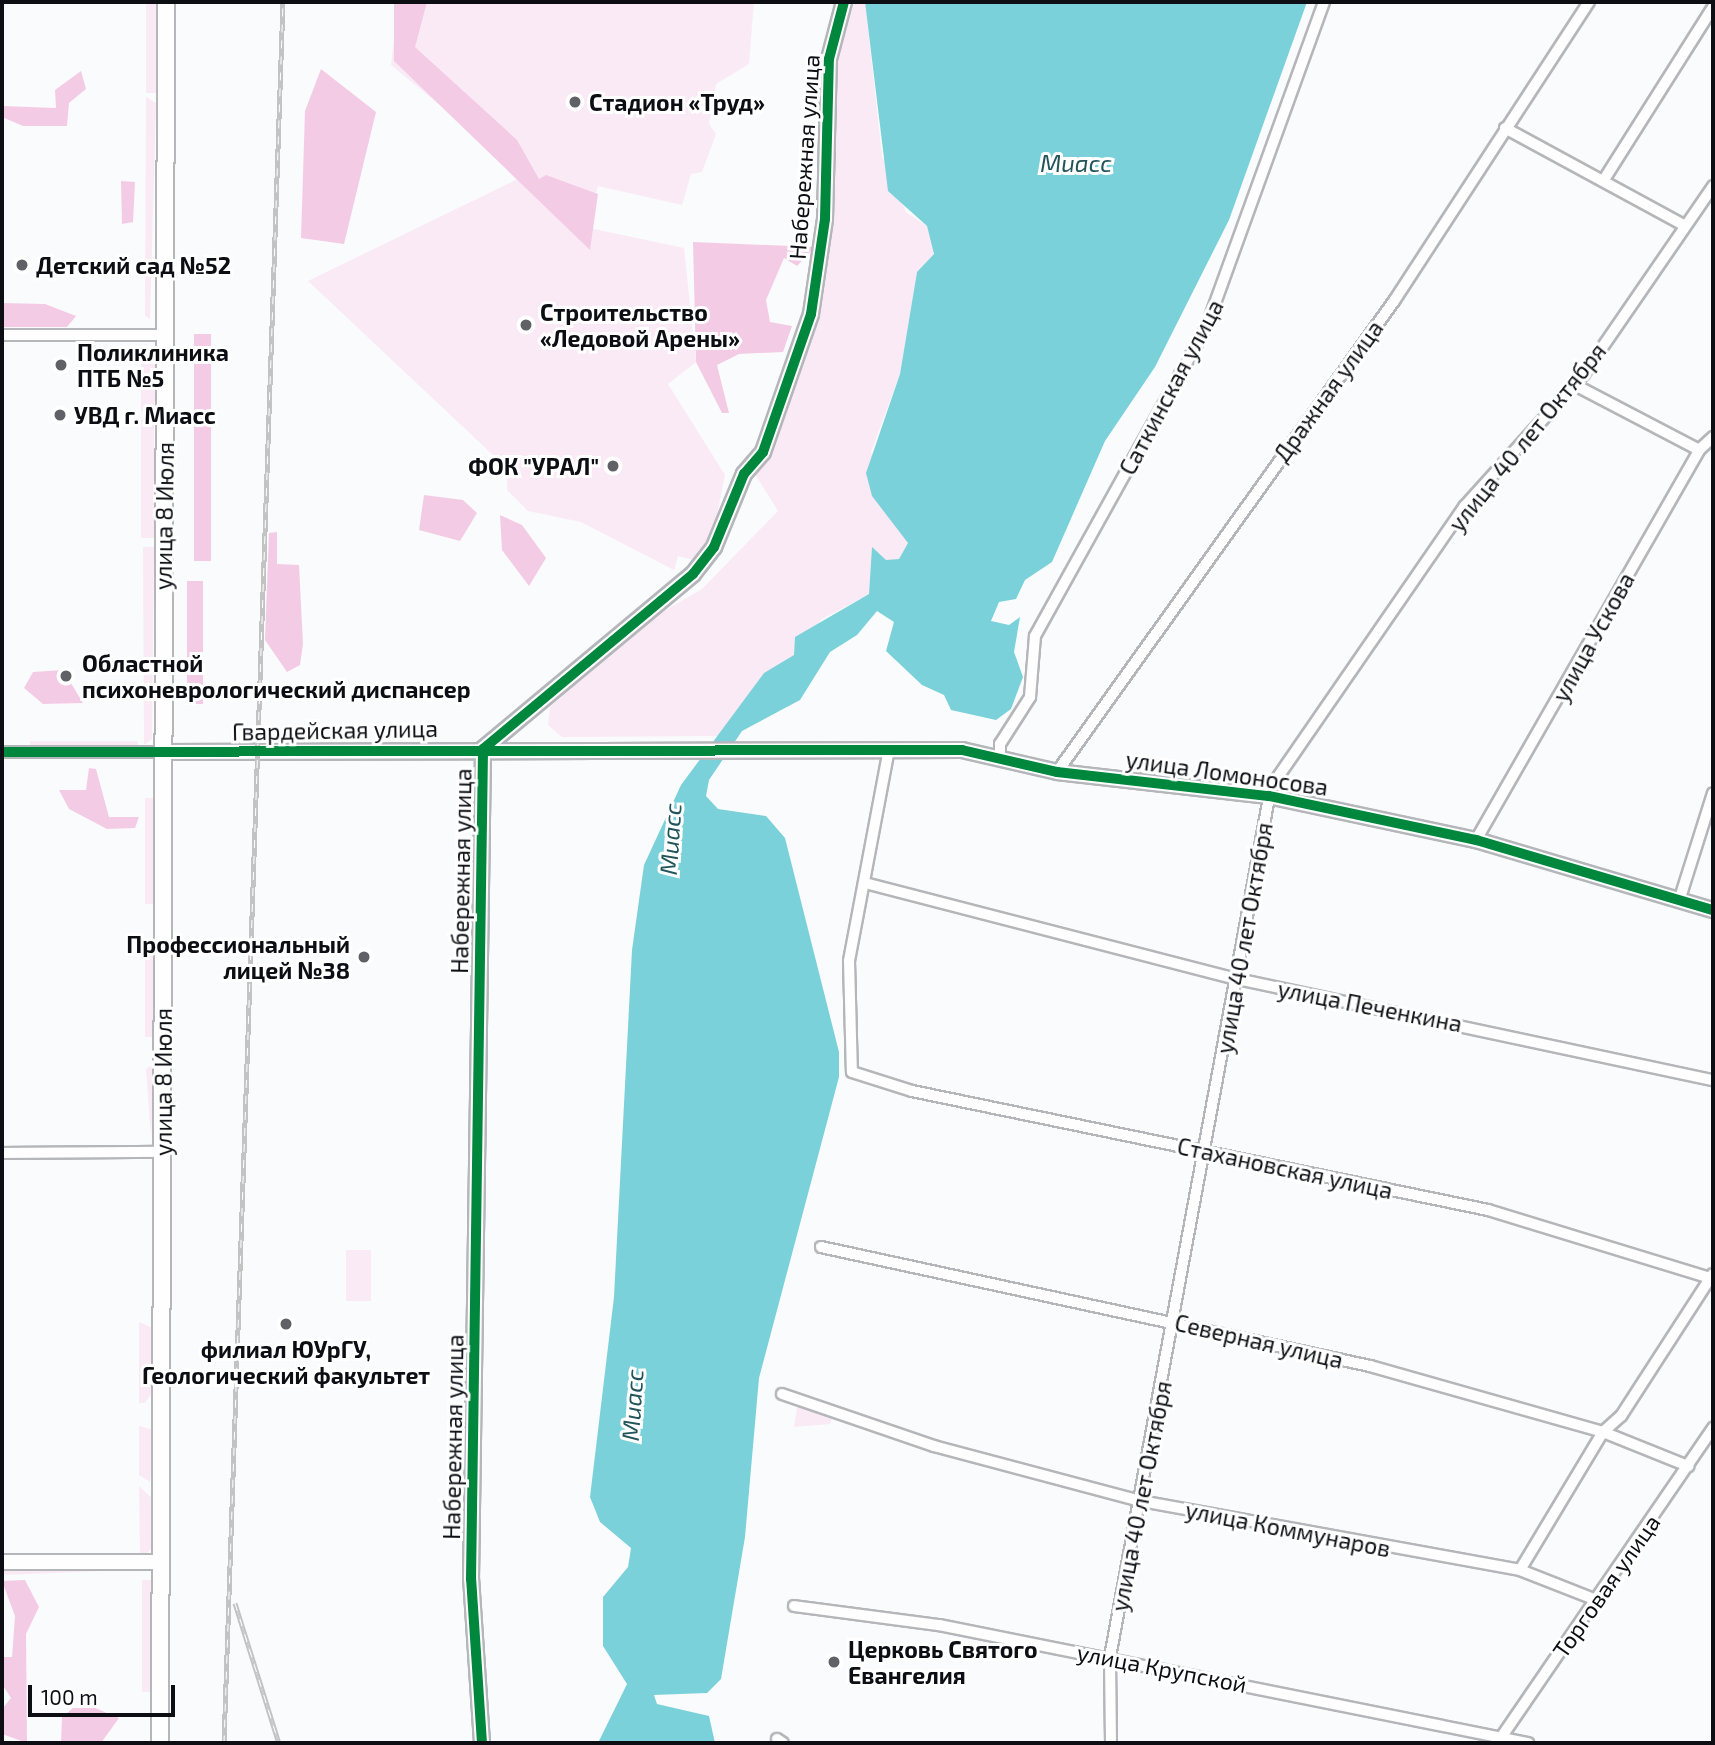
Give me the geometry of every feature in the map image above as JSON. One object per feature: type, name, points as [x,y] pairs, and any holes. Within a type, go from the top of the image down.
[{"type":"main road","name":"улица 8 Июля","points":[[160,1743],[164,1152],[161,752],[166,2]]},
{"type":"street","name":"Набережная улица","points":[[482,1743],[471,1579],[483,749],[693,574],[714,547],[744,474],[763,452],[811,314],[825,214],[829,59],[844,2]]},
{"type":"street","name":"Саткинская улица","points":[[1000,758],[1000,744],[1030,697],[1035,636],[1206,328],[1324,2]]},
{"type":"street","name":"Дражная улица","points":[[1058,772],[1394,301],[1589,2]]},
{"type":"street","points":[[1605,178],[1713,7]]},
{"type":"street","points":[[1505,128],[1605,178],[1685,225]]},
{"type":"street","name":"улица 40 лет Октября","points":[[1111,1743],[1110,1657],[1142,1501],[1269,796],[1465,506],[1573,384],[1713,186]]},
{"type":"street","points":[[2,335],[165,335]]},
{"type":"street","points":[[1573,384],[1699,450]]},
{"type":"street","name":"улица Ускова","points":[[1476,840],[1699,450],[1713,437]]},
{"type":"street","name":"Гвардейская улица","points":[[2,752],[767,749]]},
{"type":"street","name":"улица Ломоносова","points":[[767,749],[889,749],[1000,758],[1058,772],[1269,796],[1476,840],[1713,910]]},
{"type":"street","points":[[865,883],[889,749]]},
{"type":"street","points":[[1679,901],[1713,793]]},
{"type":"street","name":"улица Печенкина","points":[[865,883],[1237,979],[1713,1080]]},
{"type":"street","name":"Стахановская улица","points":[[865,883],[849,961],[852,1072],[912,1091],[1488,1210],[1712,1276]]},
{"type":"street","points":[[2,1153],[164,1152]]},
{"type":"street","name":"Северная улица","points":[[821,1247],[1370,1366],[1603,1432],[1688,1466]]},
{"type":"street","points":[[1521,1570],[1603,1432],[1620,1416],[1712,1276]]},
{"type":"street","name":"улица Коммунаров","points":[[782,1394],[934,1446],[1142,1501],[1521,1570],[1594,1599]]},
{"type":"street","name":"Торговая улица","points":[[1499,1740],[1713,1428]]},
{"type":"street","points":[[2,1562],[161,1562]]},
{"type":"street","name":"улица Крупской","points":[[794,1606],[1110,1657],[1499,1740],[1528,1743]]},
{"type":"shaded area","points":[[146,2],[156,2],[156,93],[146,93]]},
{"type":"shaded area","points":[[394,2],[427,2],[415,47],[517,140],[539,179],[546,175],[598,194],[590,250],[394,61]]},
{"type":"shaded area","name":"Стадион «Труд»","points":[[398,2],[754,2],[749,64],[716,84],[709,124],[716,134],[702,172],[691,174],[682,205],[598,186],[593,205],[524,174],[391,65]]},
{"type":"shaded area","points":[[853,2],[865,2],[882,156],[906,212],[927,226],[934,254],[917,272],[900,374],[871,452],[888,516],[908,543],[899,559],[886,561],[872,548],[869,594],[822,619],[795,655],[764,673],[719,736],[562,737],[548,725],[550,707],[654,617],[702,589],[778,511],[755,474],[770,456],[818,316],[831,220],[837,59]]},
{"type":"shaded area","points":[[321,69],[376,112],[344,244],[301,238],[305,111]]},
{"type":"shaded area","points":[[81,71],[86,89],[69,103],[67,126],[23,126],[2,117],[2,106],[56,108],[55,90]]},
{"type":"shaded area","points":[[146,97],[156,103],[150,319],[145,316]]},
{"type":"shaded area","name":"Строительство «Ледовой Арены»","points":[[522,177],[594,229],[684,248],[696,362],[668,384],[725,475],[711,545],[693,560],[678,556],[674,570],[581,522],[528,511],[507,490],[508,458],[494,456],[308,281]]},
{"type":"shaded area","points":[[121,181],[135,182],[133,222],[122,224]]},
{"type":"shaded area","points":[[693,242],[815,247],[797,266],[784,258],[766,300],[770,322],[792,326],[783,352],[739,354],[717,365],[729,413],[722,413],[696,362]]},
{"type":"shaded area","points":[[2,303],[45,304],[76,316],[67,327],[2,327]]},
{"type":"shaded area","points":[[194,334],[211,334],[211,561],[194,561]]},
{"type":"shaded area","points":[[141,348],[155,348],[155,411],[141,411]]},
{"type":"shaded area","points":[[141,420],[154,420],[154,538],[141,538]]},
{"type":"shaded area","points":[[424,495],[463,500],[477,513],[460,541],[419,530]]},
{"type":"shaded area","points":[[500,515],[522,525],[546,558],[529,586],[502,550]]},
{"type":"shaded area","points":[[277,532],[277,564],[299,565],[303,644],[300,665],[287,672],[265,640],[269,533]]},
{"type":"shaded area","points":[[143,547],[154,547],[152,739],[144,745]]},
{"type":"shaded area","points":[[187,581],[203,581],[203,704],[187,704]]},
{"type":"shaded area","points":[[63,670],[83,703],[43,704],[24,688],[33,672]]},
{"type":"shaded area","points":[[30,741],[138,741],[138,747],[30,747]]},
{"type":"shaded area","points":[[89,768],[96,769],[109,817],[139,817],[135,828],[107,829],[69,809],[59,790],[86,790]]},
{"type":"shaded area","points":[[145,798],[153,798],[153,904],[145,904]]},
{"type":"shaded area","points":[[145,951],[154,951],[154,1037],[145,1037]]},
{"type":"shaded area","points":[[150,1066],[155,1069],[151,1137],[146,1069]]},
{"type":"shaded area","points":[[346,1250],[371,1250],[371,1301],[346,1301]]},
{"type":"shaded area","points":[[139,1322],[153,1328],[154,1390],[145,1403],[139,1403]]},
{"type":"shaded area","points":[[798,1402],[833,1415],[830,1424],[794,1427]]},
{"type":"shaded area","points":[[139,1426],[154,1430],[150,1482],[139,1475]]},
{"type":"shaded area","points":[[139,1486],[154,1500],[154,1546],[146,1554],[140,1554]]},
{"type":"shaded area","points":[[2,1568],[103,1568],[105,1571],[2,1575]]},
{"type":"shaded area","points":[[25,1580],[39,1607],[26,1634],[27,1743],[2,1734],[2,1709],[11,1698],[2,1684],[2,1657],[12,1657],[15,1616],[2,1581]]},
{"type":"shaded area","points":[[142,1580],[154,1580],[154,1692],[142,1692]]},
{"type":"shaded area","points":[[73,1708],[95,1708],[119,1718],[101,1743],[61,1743],[62,1717]]},
{"type":"water","name":"Миасс","points":[[865,2],[1307,2],[1229,220],[1155,367],[1105,441],[1052,562],[1025,580],[1016,599],[999,602],[991,621],[1009,625],[1020,617],[1014,652],[1023,677],[1011,709],[996,720],[951,710],[944,695],[922,685],[886,651],[894,622],[877,611],[857,635],[830,652],[800,700],[742,731],[709,780],[706,796],[718,809],[766,816],[785,838],[839,1052],[839,1077],[759,1378],[745,1537],[721,1679],[707,1693],[654,1695],[657,1704],[709,1716],[715,1743],[598,1743],[627,1684],[603,1646],[603,1597],[628,1567],[631,1548],[600,1522],[590,1497],[614,1297],[632,950],[644,865],[681,785],[764,673],[794,655],[795,637],[869,594],[872,547],[886,560],[899,559],[908,543],[872,496],[866,473],[900,374],[917,272],[934,254],[927,226],[888,191]]},
{"type":"railway","points":[[224,1743],[283,2]]},
{"type":"railway","points":[[235,1603],[279,1743]]},
{"type":"cycle path","points":[[482,1743],[471,1579],[483,749],[693,574],[714,547],[744,474],[763,452],[811,314],[825,219],[829,59],[844,2]]},
{"type":"cycle path","points":[[2,752],[962,750],[1057,772],[1269,796],[1476,840],[1713,910]]},
{"type":"place","name":"Стадион «Труд»","points":[[575,102]]},
{"type":"place","name":"Детский сад №52","points":[[22,265]]},
{"type":"place","name":"Строительство «Ледовой Арены»","points":[[526,325]]},
{"type":"place","name":"Поликлиника ПТБ №5","points":[[61,365]]},
{"type":"place","name":"УВД г. Миасс","points":[[60,415]]},
{"type":"place","name":"ФОК \"УРАЛ\"","points":[[613,466]]},
{"type":"place","name":"Областной психоневрологический диспансер","points":[[66,676]]},
{"type":"place","name":"Профессиональный лицей №38","points":[[364,957]]},
{"type":"place","name":"филиал ЮУрГУ, Геологический факультет","points":[[286,1324]]},
{"type":"place","name":"Церковь Святого Евангелия","points":[[834,1662]]}]
